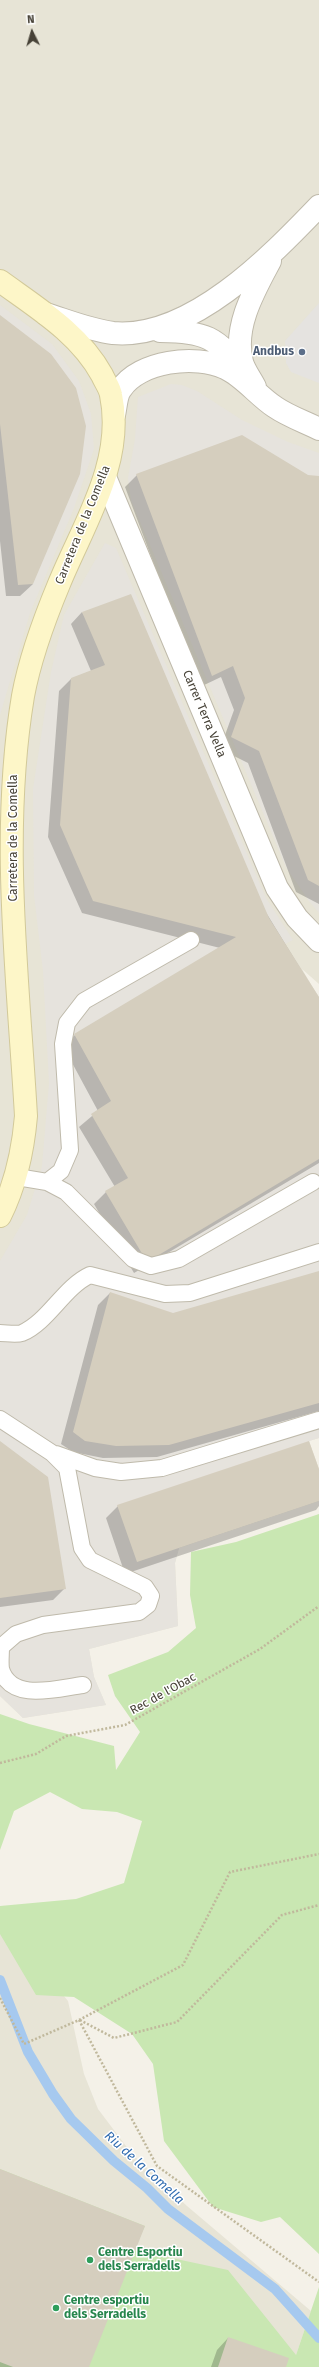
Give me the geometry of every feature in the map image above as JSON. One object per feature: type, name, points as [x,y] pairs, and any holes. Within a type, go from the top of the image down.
[{"type":"main road","name":"Carretera de la Comella","points":[[0,281],[58,322],[97,366],[111,392],[114,415],[112,446],[105,476],[59,584],[38,639],[23,694],[14,765],[11,811],[8,940],[26,1116],[24,1146],[17,1177],[0,1216]]},
{"type":"street","points":[[148,330],[181,319],[211,302],[275,252],[319,206]]},
{"type":"street","points":[[260,395],[242,363],[240,335],[244,315],[275,252]]},
{"type":"street","points":[[44,313],[85,327],[114,333],[148,330],[193,331],[209,337],[227,350],[260,395]]},
{"type":"street","points":[[114,415],[120,390],[131,376],[152,368],[183,360],[203,362],[225,368],[276,408],[319,429]]},
{"type":"street","name":"Carrer Terra Vella","points":[[105,476],[277,888],[297,918],[319,941]]},
{"type":"lane","points":[[47,1182],[61,1171],[70,1150],[63,1044],[67,1023],[84,1001],[191,940]]},
{"type":"lane","points":[[17,1177],[47,1182],[66,1192],[133,1259],[151,1266],[179,1259],[313,1182]]},
{"type":"lane","points":[[0,1333],[21,1333],[42,1318],[80,1280],[90,1275],[165,1294],[190,1293],[319,1252]]},
{"type":"lane","points":[[0,1419],[52,1453],[67,1468],[82,1548],[90,1560],[145,1587],[150,1596],[148,1605],[139,1612],[43,1625],[16,1634],[1,1647],[0,1668],[7,1680],[20,1689],[36,1691],[83,1685]]},
{"type":"lane","points":[[52,1453],[95,1468],[121,1472],[162,1468],[319,1420]]},
{"type":"path","name":"Rec de l'Obac","points":[[0,1763],[36,1754],[66,1736],[125,1725],[260,1649],[319,1606]]},
{"type":"path","points":[[0,1998],[24,2044],[79,2020],[183,1965],[230,1872],[319,1854]]},
{"type":"path","points":[[79,2020],[114,2038],[177,2022],[282,1915],[319,1905]]},
{"type":"path","points":[[79,2020],[157,2166],[319,2282]]},
{"type":"shaded area","points":[[0,0],[319,0],[319,984],[302,969],[319,998],[319,1438],[309,1441],[319,1469],[319,1501],[179,1548],[175,1563],[178,1626],[89,1649],[94,1677],[106,1705],[23,1718],[0,1696]]},
{"type":"shaded area","name":"Andbus","points":[[319,303],[319,383],[291,372],[286,363],[285,341]]},
{"type":"shaded area","points":[[0,305],[52,344],[79,381],[91,414],[94,449],[74,508],[30,613],[0,715]]},
{"type":"shaded area","points":[[171,384],[182,385],[197,391],[242,420],[288,442],[319,453],[319,913],[286,867],[131,500],[128,478],[135,439],[138,397]]},
{"type":"shaded area","points":[[105,543],[116,548],[266,898],[293,940],[285,944],[319,997],[319,1438],[309,1441],[319,1488],[319,1501],[179,1548],[175,1563],[178,1626],[89,1649],[94,1677],[106,1705],[23,1718],[0,1696],[0,1261],[27,1215],[42,1166],[49,1083],[43,971],[34,895],[33,789],[51,672],[64,615]]},
{"type":"shaded area","points":[[0,1918],[68,2001],[84,2074],[98,2109],[132,2154],[187,2206],[311,2311],[296,2355],[0,2367]]},
{"type":"green space","points":[[319,1514],[319,2254],[280,2217],[261,2222],[213,2207],[164,2141],[153,2064],[132,2034],[74,1997],[36,1995],[0,1934],[0,1906],[76,1899],[124,1883],[142,1821],[117,1812],[82,1809],[50,1792],[14,1811],[0,1850],[0,1714],[29,1724],[114,1746],[116,1770],[140,1732],[115,1696],[108,1675],[168,1652],[196,1628],[190,1595],[191,1552],[236,1542]]},
{"type":"green space","name":"Centre Esportiu dels Serradells","points":[[0,2169],[145,2226],[134,2250],[228,2270],[296,2355],[319,2287],[319,2367],[0,2367]]},
{"type":"building","points":[[0,315],[51,354],[76,388],[86,426],[80,474],[33,584],[18,585],[0,424]]},
{"type":"building","points":[[242,435],[308,475],[319,476],[319,886],[308,880],[259,751],[231,737],[245,698],[233,666],[212,676],[136,474]]},
{"type":"building","points":[[131,594],[269,918],[319,997],[319,1159],[147,1262],[105,1191],[128,1178],[91,1114],[111,1101],[74,1034],[236,937],[93,901],[60,825],[71,678],[105,665],[82,612]]},
{"type":"building","points":[[319,1271],[319,1403],[169,1445],[116,1446],[85,1441],[73,1432],[110,1292],[173,1313]]},
{"type":"building","points":[[0,1441],[48,1477],[66,1589],[0,1598]]},
{"type":"building","points":[[309,1441],[319,1469],[319,1501],[137,1562],[117,1505]]},
{"type":"building","name":"Centre esportiu dels Serradells","points":[[0,2169],[145,2226],[89,2367],[13,2367],[0,2362]]},
{"type":"building","points":[[228,2337],[289,2358],[286,2367],[218,2367]]},
{"type":"waterway","name":"Riu de la Comella","points":[[0,1980],[28,2052],[53,2094],[71,2119],[114,2161],[147,2188],[168,2209],[275,2289],[319,2338]]},
{"type":"place","name":"Andbus","points":[[302,352]]},
{"type":"place","name":"Centre Esportiu dels Serradells","points":[[90,2260]]},
{"type":"place","name":"Centre esportiu dels Serradells","points":[[56,2308]]}]
